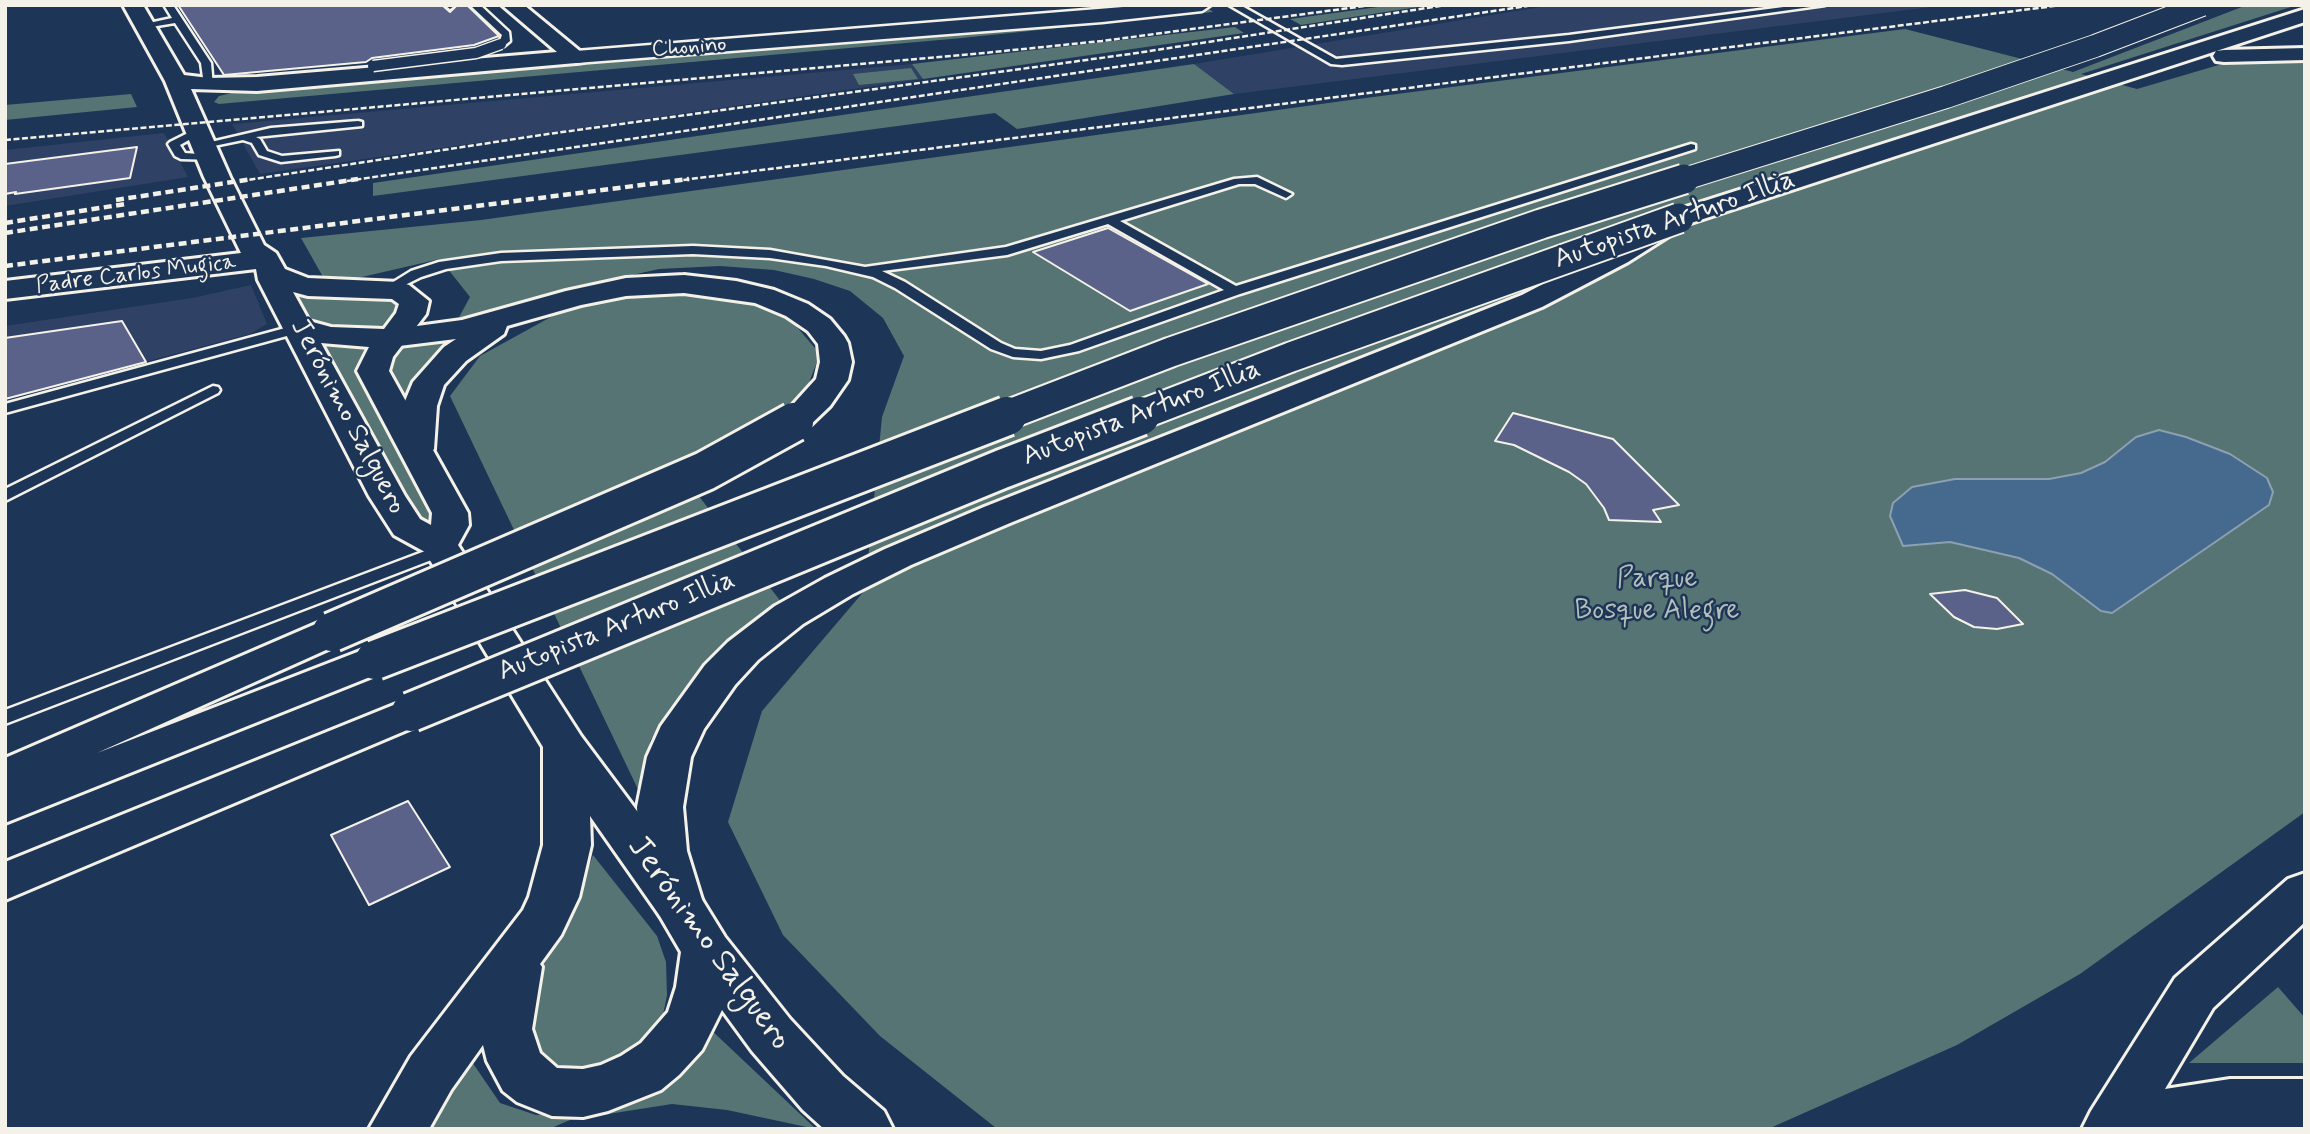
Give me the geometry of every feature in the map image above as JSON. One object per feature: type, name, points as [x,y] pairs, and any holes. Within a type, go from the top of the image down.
[{"type":"main road","name":"Jerónimo Salguero","points":[[133,5],[176,81],[217,143]]},
{"type":"main road","points":[[512,5],[576,57]]},
{"type":"main road","name":"Autopista Arturo Illia","points":[[5,807],[375,660],[1171,352],[1541,224],[1946,97],[2095,46],[2202,5]]},
{"type":"main road","name":"Autopista Arturo Illia","points":[[5,882],[1039,454],[1291,356],[1679,218],[2305,15]]},
{"type":"main road","points":[[2166,60],[2305,54]]},
{"type":"main road","name":"Chonino","points":[[176,81],[209,85],[257,83],[576,57]]},
{"type":"main road","name":"Jerónimo Salguero","points":[[257,83],[214,94],[202,103],[253,250],[291,283],[308,287],[356,290],[389,289],[406,293],[414,301],[411,314],[378,356],[373,371],[450,513],[450,525],[440,548]]},
{"type":"main road","points":[[678,904],[663,851],[660,807],[669,757],[691,712],[743,651],[789,615],[898,557],[997,515],[1520,306],[1618,256],[1679,218]]},
{"type":"main road","name":"Jerónimo Salguero","points":[[270,267],[272,280],[300,328],[387,496],[407,527],[440,548],[565,747],[678,904],[707,951],[771,1035],[823,1093],[863,1129]]},
{"type":"main road","name":"Padre Carlos Mugica","points":[[5,290],[270,267]]},
{"type":"main road","points":[[5,776],[705,471],[794,422],[826,389],[834,371],[836,353],[833,343],[819,325],[788,305],[737,290],[673,284],[611,290],[450,332],[391,338],[331,337],[300,328],[310,313],[356,290]]},
{"type":"main road","points":[[416,449],[423,394],[435,373],[481,335],[536,309]]},
{"type":"main road","points":[[398,1129],[431,1073],[543,921],[554,897],[567,845],[565,747]]},
{"type":"main road","points":[[2112,1128],[2185,1003],[2305,892]]},
{"type":"main road","points":[[520,955],[511,979],[505,1029],[515,1061],[523,1074],[537,1085],[552,1092],[583,1093],[608,1087],[641,1073],[660,1059],[683,1034],[693,1016],[699,996],[707,951]]},
{"type":"main road","points":[[2112,1128],[2143,1118],[2230,1103],[2305,1103]]},
{"type":"street","name":"Chonino","points":[[576,57],[1102,16],[1202,5]]},
{"type":"lane","points":[[168,5],[208,66],[209,85]]},
{"type":"lane","points":[[346,76],[373,66],[475,53],[501,44],[507,39],[506,34],[474,5]]},
{"type":"lane","points":[[1233,5],[1338,62],[1569,38],[1821,5]]},
{"type":"lane","points":[[145,26],[178,20]]},
{"type":"lane","points":[[461,67],[482,56],[480,50]]},
{"type":"lane","points":[[217,143],[271,131],[358,124]]},
{"type":"lane","points":[[217,143],[256,141],[263,153],[281,159],[335,153]]},
{"type":"lane","points":[[389,289],[416,274],[444,265],[519,256],[731,250],[804,258],[863,270],[900,285],[996,346],[1031,355],[1053,354],[1235,291],[1691,147]]},
{"type":"lane","points":[[863,270],[1007,251],[1238,181],[1256,180],[1286,194]]},
{"type":"lane","points":[[1110,220],[1235,291]]},
{"type":"lane","points":[[5,409],[300,328]]},
{"type":"lane","points":[[5,496],[213,390]]},
{"type":"lane","points":[[5,717],[440,548]]},
{"type":"shaded area","points":[[1553,5],[1947,5],[1234,94],[1194,64]]},
{"type":"shaded area","points":[[912,64],[923,79],[260,174],[232,124]]},
{"type":"shaded area","points":[[164,133],[188,177],[5,206],[5,150]]},
{"type":"shaded area","points":[[251,285],[267,324],[250,334],[5,399],[5,326],[192,298]]},
{"type":"shaded area","points":[[2159,430],[2230,454],[2267,478],[2273,492],[2269,505],[2112,613],[2101,611],[2052,574],[2019,558],[1950,542],[1903,546],[1890,516],[1893,503],[1912,487],[1955,479],[2049,479],[2081,473],[2105,462],[2136,437]]},
{"type":"green space","points":[[1393,5],[1431,5],[1301,25],[1290,19]]},
{"type":"green space","name":"Parque Bosque Alegre","points":[[2247,5],[2297,5],[2081,74],[2137,89],[2239,59],[2305,57],[2305,812],[2080,974],[1957,1045],[1768,1129],[996,1128],[880,1036],[783,935],[728,822],[762,711],[865,590],[882,417],[904,356],[883,318],[850,291],[814,279],[774,270],[720,266],[659,269],[457,321],[470,297],[440,259],[349,280],[323,277],[301,238],[481,220],[1350,100],[1905,29],[2073,72]]},
{"type":"green space","points":[[1209,9],[1213,12],[962,38],[219,104],[214,102],[219,96],[240,91]]},
{"type":"green space","points":[[1235,27],[1244,33],[923,79],[912,64]]},
{"type":"green space","points":[[1194,64],[1234,94],[1017,129],[995,113],[373,196],[373,183]]},
{"type":"green space","points":[[911,68],[918,79],[859,85],[853,74]]},
{"type":"green space","points":[[131,94],[137,107],[5,120],[5,105]]},
{"type":"green space","points":[[273,274],[406,293],[392,337],[494,328],[420,406],[450,513],[421,537]]},
{"type":"green space","points":[[705,289],[785,313],[820,354],[807,388],[769,423],[677,468],[782,603],[731,642],[683,693],[650,741],[645,804],[450,396],[480,356],[558,313],[639,292]]},
{"type":"green space","points":[[593,855],[657,936],[666,962],[667,995],[662,1020],[652,1038],[613,1068],[560,1075],[529,1043],[542,968],[574,909]]},
{"type":"green space","points":[[2278,987],[2305,1018],[2305,1063],[2189,1063]]},
{"type":"green space","points":[[708,1027],[816,1129],[727,1110],[672,1104],[570,1120],[549,1129],[421,1129],[470,1059],[500,1103],[536,1115],[581,1113]]},
{"type":"building","points":[[178,5],[442,5],[450,12],[457,5],[467,5],[499,36],[474,45],[372,58],[366,62],[224,75]]},
{"type":"building","points":[[137,147],[130,178],[5,194],[5,164]]},
{"type":"building","points":[[1108,228],[1208,284],[1130,311],[1033,252]]},
{"type":"building","points":[[122,321],[146,362],[5,399],[5,338]]},
{"type":"building","points":[[1513,413],[1613,439],[1679,505],[1653,510],[1661,522],[1609,520],[1604,508],[1586,484],[1569,472],[1514,445],[1495,441]]},
{"type":"building","points":[[1965,590],[1997,598],[2023,624],[1997,629],[1974,627],[1954,617],[1930,594]]},
{"type":"building","points":[[408,801],[450,867],[369,905],[331,835]]},
{"type":"railway","points":[[5,140],[984,53],[1102,41],[1372,5]]},
{"type":"railway","points":[[241,181],[541,135],[1137,53],[1446,5]]},
{"type":"railway","points":[[347,181],[1534,5]]},
{"type":"railway","points":[[675,181],[2062,5]]},
{"type":"railway","points":[[116,200],[252,179]]},
{"type":"railway","points":[[5,233],[358,179]]},
{"type":"railway","points":[[5,266],[689,179]]},
{"type":"railway","points":[[5,223],[125,204]]}]
